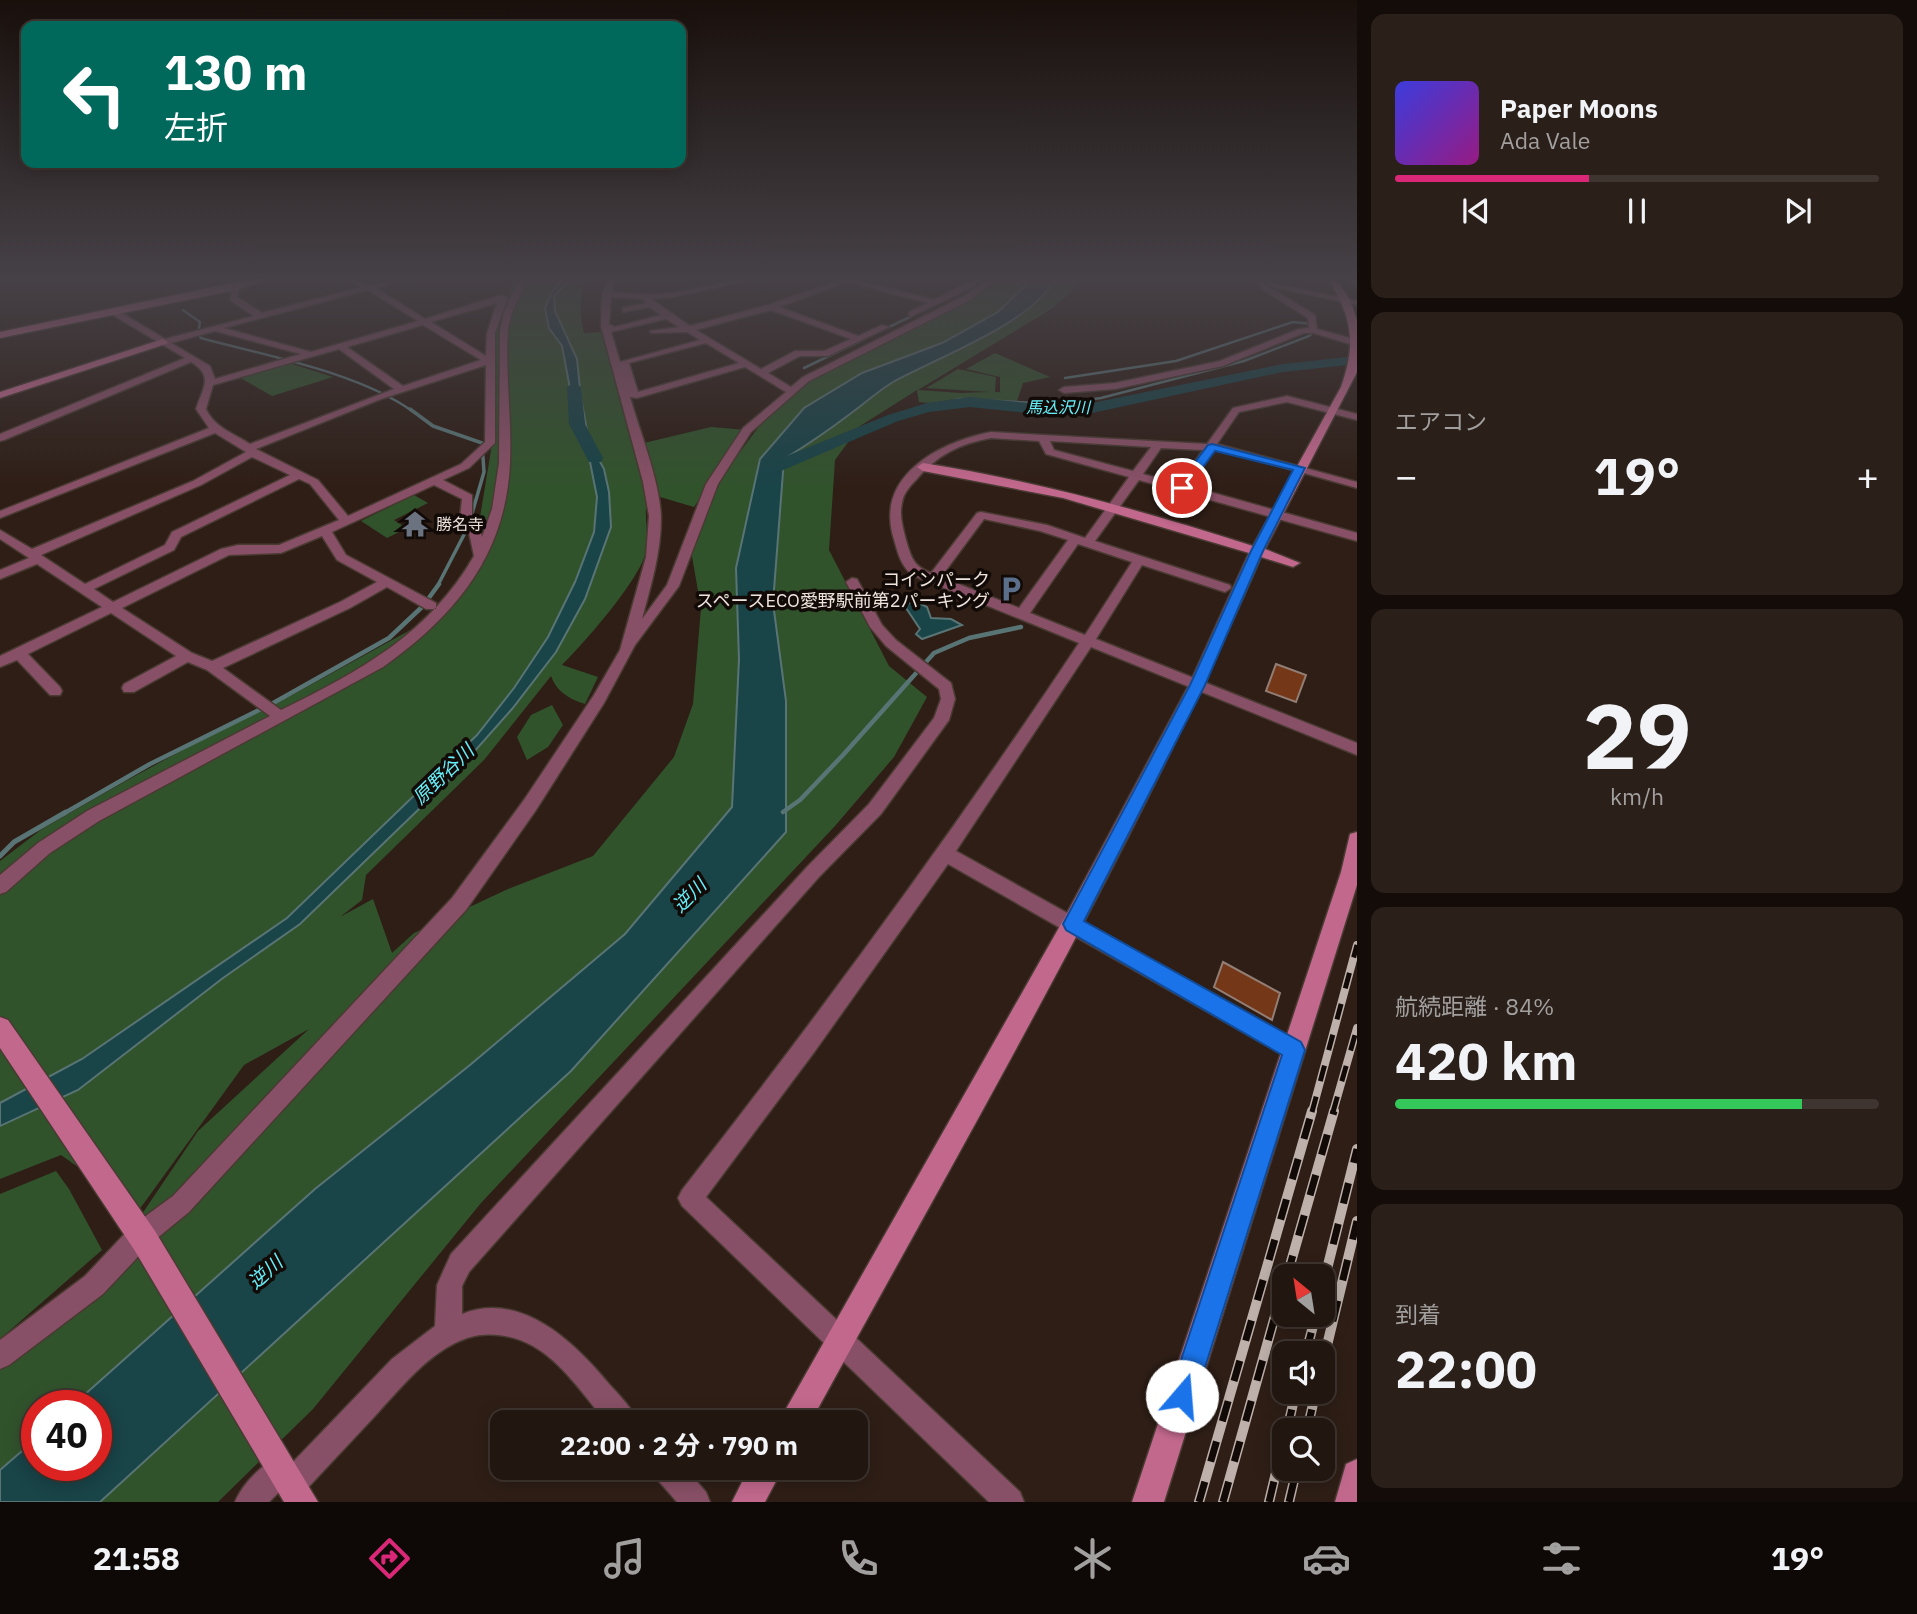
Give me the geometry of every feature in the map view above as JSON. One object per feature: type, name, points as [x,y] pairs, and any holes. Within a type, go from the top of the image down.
[{"type":"street","points":[[0,395],[150,346]]},
{"type":"street","points":[[170,346],[211,373],[201,409],[203,417],[215,429],[314,482],[345,520]]},
{"type":"street","points":[[282,346],[311,354]]},
{"type":"street","points":[[340,346],[401,389]]},
{"type":"street","points":[[208,384],[340,346]]},
{"type":"street","points":[[467,346],[490,360]]},
{"type":"street","points":[[0,662],[225,552],[238,549],[281,549],[465,466],[490,443],[491,346]]},
{"type":"street","points":[[0,886],[47,846],[68,833],[162,778],[341,687],[395,654],[443,612],[462,589],[480,555],[498,512],[506,477],[508,449],[503,346]]},
{"type":"street","points":[[611,346],[649,482],[655,516],[652,557],[626,650]]},
{"type":"street","points":[[685,346],[624,362],[634,396],[747,364]]},
{"type":"street","points":[[718,346],[791,391]]},
{"type":"street","points":[[761,373],[798,353],[825,354],[842,346]]},
{"type":"street","points":[[0,1356],[94,1285],[140,1235],[181,1204],[460,904],[530,805],[599,699],[626,650],[673,586],[712,485],[747,430],[791,391],[837,362],[869,346]]},
{"type":"street","points":[[1064,390],[1115,386],[1223,363],[1265,346]]},
{"type":"street","points":[[800,1410],[1072,924],[1197,685],[1257,551],[1333,410],[1355,360],[1357,346]]},
{"type":"street","points":[[0,438],[191,359]]},
{"type":"street","points":[[0,575],[36,556],[197,484],[252,450],[401,389],[490,360]]},
{"type":"street","points":[[1182,488],[1236,410],[1287,399],[1357,417]]},
{"type":"street","points":[[0,515],[215,429]]},
{"type":"street","points":[[1357,485],[1212,447],[991,435],[943,450],[923,467],[896,498],[896,530],[902,556],[908,566],[932,580],[1357,749]]},
{"type":"street","points":[[1042,437],[1050,452],[1357,537]]},
{"type":"street","points":[[1021,615],[1113,506],[1159,443]]},
{"type":"street","points":[[923,467],[1022,483],[1113,506],[1293,563]]},
{"type":"street","points":[[86,589],[170,547],[176,535],[298,474]]},
{"type":"street","points":[[433,480],[468,497],[466,519],[477,519],[474,527],[480,555]]},
{"type":"street","points":[[932,580],[981,515],[1082,541],[1225,588]]},
{"type":"street","points":[[325,531],[341,558],[431,606]]},
{"type":"street","points":[[1,535],[187,656],[212,667],[275,712]]},
{"type":"street","points":[[1010,1502],[690,1198],[944,853],[1088,642],[1139,560]]},
{"type":"street","points":[[395,654],[431,606],[471,573]]},
{"type":"street","points":[[212,667],[345,605],[386,582]]},
{"type":"street","points":[[448,1332],[450,1285],[460,1263],[813,872],[875,809],[941,720],[948,699],[946,687],[891,643],[877,627],[852,582]]},
{"type":"street","points":[[19,653],[55,691]]},
{"type":"street","points":[[129,688],[187,656]]},
{"type":"street","points":[[195,763],[224,741],[275,712],[326,690],[341,687]]},
{"type":"street","points":[[1148,1502],[1351,872],[1357,840]]},
{"type":"street","points":[[944,853],[1294,1050]]},
{"type":"street","points":[[0,1028],[140,1235],[288,1478]]},
{"type":"street","points":[[249,1502],[288,1478],[415,1354],[448,1332],[481,1322],[514,1324],[543,1338],[565,1357],[613,1410]]},
{"type":"street","points":[[1352,1502],[1357,1475]]},
{"type":"street","points":[[677,1480],[696,1502]]},
{"type":"street","points":[[747,1502],[760,1480]]},
{"type":"green space","points":[[493,346],[605,346],[647,501],[645,555],[621,597],[562,665],[598,677],[585,704],[564,694],[551,676],[484,760],[366,875],[362,900],[340,917],[373,899],[392,953],[414,933],[508,889],[593,856],[674,757],[693,704],[701,608],[690,545],[725,472],[763,421],[805,383],[877,346],[990,346],[918,390],[990,392],[926,388],[958,369],[996,377],[995,392],[1000,392],[1000,377],[966,369],[995,353],[1050,377],[1023,383],[1017,401],[962,398],[919,402],[917,390],[860,426],[835,460],[829,550],[889,666],[927,697],[894,757],[835,826],[481,1203],[313,1409],[218,1502],[0,1502],[0,1356],[94,1285],[198,1131],[309,1029],[244,1065],[139,1210],[61,1155],[0,1179],[0,861],[42,829],[124,782],[203,739],[274,705],[443,612],[471,572],[493,438]]},
{"type":"green space","points":[[289,363],[333,377],[272,396],[237,376]]},
{"type":"green space","points":[[711,427],[747,430],[694,507],[660,497],[644,443]]},
{"type":"green space","points":[[414,495],[428,503],[394,520],[403,526],[398,529],[401,531],[387,538],[361,521]]},
{"type":"green space","points":[[552,705],[563,725],[548,747],[527,760],[517,737],[531,715]]},
{"type":"green space","points":[[56,1171],[69,1189],[102,1250],[0,1339],[0,1194]]},
{"type":"water","points":[[562,346],[571,346],[577,359],[589,441],[604,469],[609,492],[611,527],[585,599],[556,652],[512,709],[449,780],[300,924],[223,978],[78,1090],[0,1126],[0,1103],[82,1059],[287,918],[477,735],[514,688],[548,637],[575,582],[594,532],[597,497],[590,462],[574,410]]},
{"type":"water","name":"逆川","points":[[934,346],[966,346],[893,382],[826,432],[784,459],[773,603],[786,701],[786,832],[571,1071],[100,1502],[0,1502],[0,1470],[21,1452],[21,1481],[112,1481],[112,1390],[90,1390],[315,1189],[470,1065],[625,934],[732,807],[739,659],[736,568],[760,459],[804,408],[862,373]]},
{"type":"water","points":[[915,601],[927,607],[931,618],[951,619],[962,625],[922,639],[916,634],[920,629],[906,608],[909,603]]},
{"type":"building","points":[[1276,664],[1306,675],[1296,702],[1266,691]]},
{"type":"building","points":[[1223,962],[1280,993],[1272,1020],[1214,987]]},
{"type":"waterway","points":[[232,346],[339,376],[390,397],[412,411]]},
{"type":"waterway","points":[[804,368],[849,346]]},
{"type":"waterway","points":[[1065,378],[1176,361],[1221,346]]},
{"type":"waterway","points":[[919,411],[960,399],[1055,404],[1101,398],[1244,361],[1283,346]]},
{"type":"waterway","name":"馬込沢川","points":[[768,470],[893,418],[927,408],[970,402],[1046,410],[1092,408],[1283,368],[1357,360]]},
{"type":"waterway","name":"原野谷川","points":[[574,387],[577,424],[595,458]]},
{"type":"waterway","points":[[410,409],[433,426],[482,443],[484,472],[471,517]]},
{"type":"waterway","name":"馬込沢川","points":[[908,414],[925,409]]},
{"type":"waterway","points":[[438,585],[469,525]]},
{"type":"waterway","points":[[63,814],[150,764],[275,702],[389,638],[423,606],[439,584]]},
{"type":"waterway","points":[[783,812],[800,800],[843,755],[934,653],[969,638],[1021,627]]},
{"type":"waterway","points":[[0,856],[14,842],[66,812]]},
{"type":"railway","points":[[1312,1112],[1357,945]]},
{"type":"railway","points":[[1333,1112],[1357,1028]]},
{"type":"railway","points":[[1199,1502],[1312,1111]]},
{"type":"railway","points":[[1290,1264],[1334,1111]]},
{"type":"railway","points":[[1328,1264],[1357,1149]]},
{"type":"railway","points":[[1328,1341],[1357,1221]]},
{"type":"railway","points":[[1223,1502],[1272,1327]]},
{"type":"railway","points":[[1309,1341],[1313,1327]]},
{"type":"railway","points":[[1290,1418],[1293,1404]]},
{"type":"railway","points":[[1310,1418],[1313,1404]]},
{"type":"railway","points":[[1269,1502],[1274,1481]]},
{"type":"railway","points":[[1289,1502],[1294,1481]]},
{"type":"place","name":"勝名寺","points":[[415,524]]},
{"type":"place","name":"コインパーク スペースECO愛野駅前第2パーキング","points":[[1011,589]]},
{"type":"route","points":[[1182,488],[1212,447],[1226,448],[1300,468],[1257,551],[1197,685],[1072,924],[1294,1050],[1182,1396]]}]
